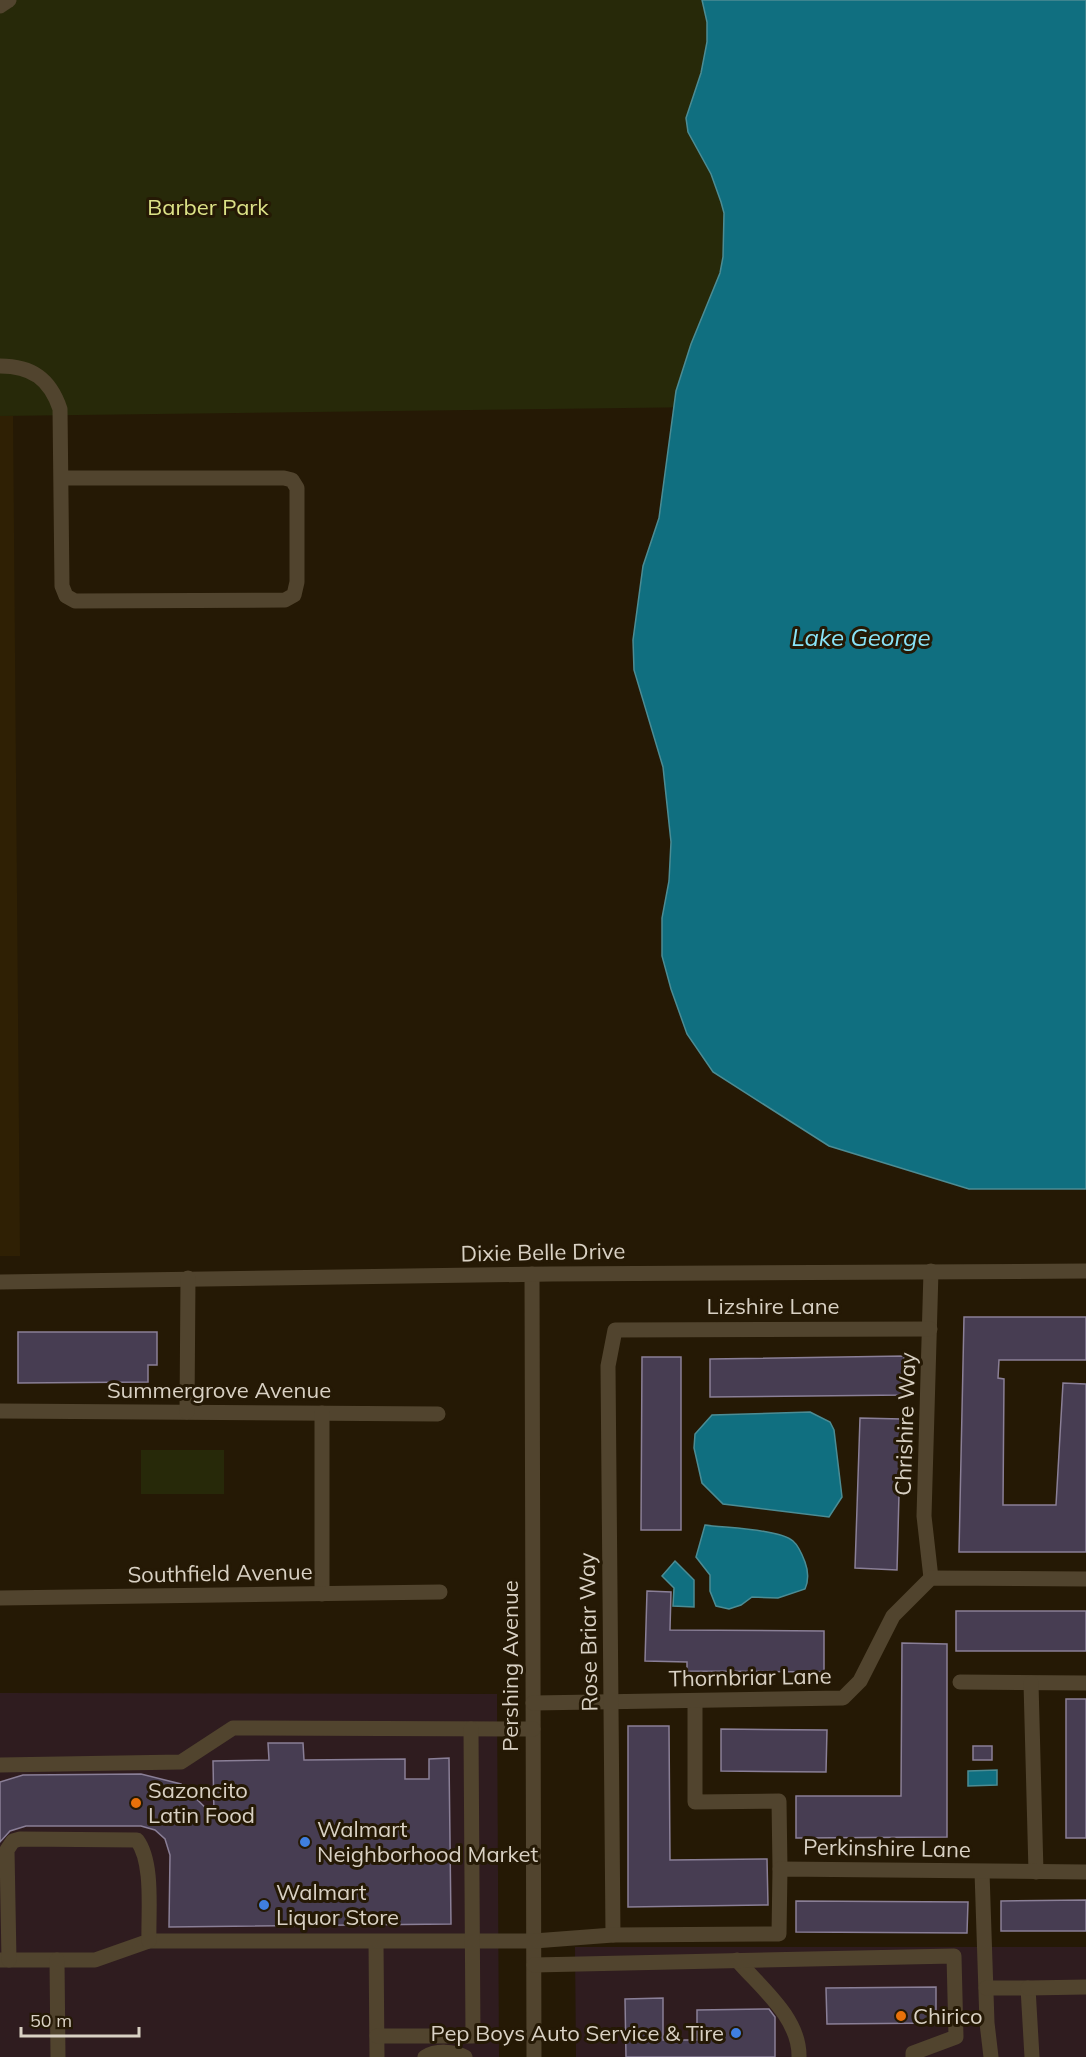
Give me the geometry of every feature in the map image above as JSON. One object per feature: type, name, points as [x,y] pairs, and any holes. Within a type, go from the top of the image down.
[{"type":"street","points":[[0,6],[9,0]]},
{"type":"street","points":[[0,366],[14,366],[36,374],[54,390],[60,409],[62,586],[66,596],[75,601],[285,600],[294,595],[297,582],[297,488],[292,480],[284,478],[61,478]]},
{"type":"street","name":"Chrishire Way","points":[[931,1271],[924,1516],[931,1578]]},
{"type":"street","name":"Dixie Belle Drive","points":[[0,1282],[532,1274],[1086,1271]]},
{"type":"street","name":"Pershing Avenue","points":[[532,1274],[534,2057]]},
{"type":"street","points":[[187,1412],[188,1278]]},
{"type":"street","name":"Lizshire Lane","points":[[615,1330],[930,1329]]},
{"type":"street","name":"Rose Briar Way","points":[[613,1935],[608,1366],[615,1330]]},
{"type":"street","name":"Summergrove Avenue","points":[[0,1412],[438,1414]]},
{"type":"street","points":[[322,1413],[322,1594]]},
{"type":"street","points":[[931,1578],[1086,1579]]},
{"type":"street","name":"Thornbriar Lane","points":[[533,1703],[843,1698],[860,1681],[893,1616],[931,1578]]},
{"type":"street","name":"Southfield Avenue","points":[[0,1598],[440,1592]]},
{"type":"street","points":[[960,1682],[1086,1683]]},
{"type":"street","points":[[1031,1683],[1036,1872]]},
{"type":"street","points":[[695,1701],[695,1802],[779,1801],[780,1869]]},
{"type":"street","points":[[0,1765],[181,1762],[233,1728],[533,1729]]},
{"type":"street","points":[[471,1729],[473,2057]]},
{"type":"street","points":[[4,1960],[7,1850],[13,1841],[20,1839],[137,1840],[147,1862],[148,1941]]},
{"type":"street","name":"Perkinshire Lane","points":[[4,1960],[95,1960],[148,1941],[534,1941],[613,1935],[779,1934],[780,1869],[1086,1872]]},
{"type":"street","points":[[982,1872],[991,2057]]},
{"type":"street","points":[[376,1942],[377,2057]]},
{"type":"street","points":[[534,1965],[954,1956],[956,2037],[914,2053],[914,2057]]},
{"type":"street","points":[[57,1960],[58,2057]]},
{"type":"street","points":[[737,1960],[787,2018],[796,2033],[799,2053]]},
{"type":"street","points":[[986,1988],[1086,1987]]},
{"type":"street","points":[[1028,1988],[1032,2057]]},
{"type":"street","points":[[377,2036],[473,2036]]},
{"type":"street","points":[[416,2036],[416,2057]]},
{"type":"street","points":[[426,2057],[434,2053],[455,2053],[465,2057]]},
{"type":"shaded area","points":[[0,416],[13,416],[20,1256],[0,1256]]},
{"type":"shaded area","points":[[0,1693],[497,1694],[499,2057],[0,2057]]},
{"type":"shaded area","points":[[575,1947],[1086,1947],[1086,2057],[576,2057]]},
{"type":"green space","name":"Barber Park","points":[[0,0],[1002,0],[1008,403],[0,416]]},
{"type":"green space","points":[[141,1450],[224,1450],[224,1494],[141,1494]]},
{"type":"water","name":"Lake George","points":[[702,0],[1086,0],[1086,1189],[969,1189],[829,1146],[713,1072],[687,1034],[671,989],[662,956],[662,918],[669,881],[671,842],[663,767],[634,670],[633,640],[643,566],[659,518],[676,391],[691,344],[720,273],[723,257],[724,213],[711,174],[688,132],[686,118],[701,73],[707,42],[707,22]]},
{"type":"water","points":[[810,1412],[830,1422],[834,1430],[842,1497],[829,1517],[723,1504],[702,1483],[694,1448],[695,1434],[712,1415]]},
{"type":"water","points":[[705,1525],[764,1531],[793,1541],[800,1550],[806,1565],[808,1579],[805,1589],[778,1598],[752,1597],[741,1605],[729,1609],[716,1606],[710,1591],[710,1575],[696,1557]]},
{"type":"water","points":[[675,1561],[694,1580],[694,1607],[673,1606],[674,1588],[662,1576]]},
{"type":"water","points":[[997,1770],[997,1785],[968,1786],[968,1771]]},
{"type":"building","points":[[964,1317],[1086,1317],[1086,1360],[999,1360],[998,1378],[1004,1379],[1003,1505],[1056,1505],[1063,1383],[1086,1384],[1086,1552],[959,1552]]},
{"type":"building","points":[[18,1332],[157,1332],[157,1365],[148,1365],[148,1382],[18,1383]]},
{"type":"building","points":[[904,1356],[904,1395],[710,1397],[710,1359]]},
{"type":"building","points":[[642,1357],[681,1357],[681,1530],[641,1530]]},
{"type":"building","points":[[860,1418],[901,1419],[897,1570],[855,1568]]},
{"type":"building","points":[[647,1591],[671,1592],[670,1630],[824,1631],[824,1672],[687,1671],[687,1662],[645,1661]]},
{"type":"building","points":[[956,1611],[1086,1611],[1086,1651],[956,1651]]},
{"type":"building","points":[[902,1643],[947,1644],[947,1837],[796,1838],[796,1796],[901,1796]]},
{"type":"building","points":[[1066,1699],[1086,1699],[1086,1838],[1066,1838]]},
{"type":"building","points":[[628,1726],[669,1726],[670,1860],[767,1859],[768,1905],[628,1907]]},
{"type":"building","points":[[721,1729],[827,1730],[826,1772],[721,1771]]},
{"type":"building","points":[[268,1743],[303,1743],[304,1760],[405,1759],[405,1779],[429,1779],[429,1759],[449,1758],[451,1924],[169,1927],[170,1855],[165,1839],[155,1830],[141,1826],[26,1826],[10,1831],[0,1842],[0,1782],[23,1775],[141,1774],[181,1784],[214,1816],[213,1761],[269,1760]]},
{"type":"building","points":[[973,1746],[992,1746],[992,1760],[973,1760]]},
{"type":"building","points":[[1086,1900],[1086,1931],[1001,1931],[1001,1901]]},
{"type":"building","points":[[796,1901],[968,1902],[967,1933],[796,1932]]},
{"type":"building","points":[[936,1987],[936,2023],[827,2024],[826,1988]]},
{"type":"building","points":[[663,1998],[663,2040],[697,2040],[697,2010],[769,2009],[775,2017],[775,2057],[626,2057],[625,1999]]},
{"type":"place","name":"Sazoncito Latin Food","points":[[136,1803]]},
{"type":"place","name":"Walmart Neighborhood Market","points":[[305,1842]]},
{"type":"place","name":"Walmart Liquor Store","points":[[264,1905]]},
{"type":"place","name":"Chirico","points":[[901,2016]]},
{"type":"place","name":"Pep Boys Auto Service & Tire","points":[[736,2033]]}]
